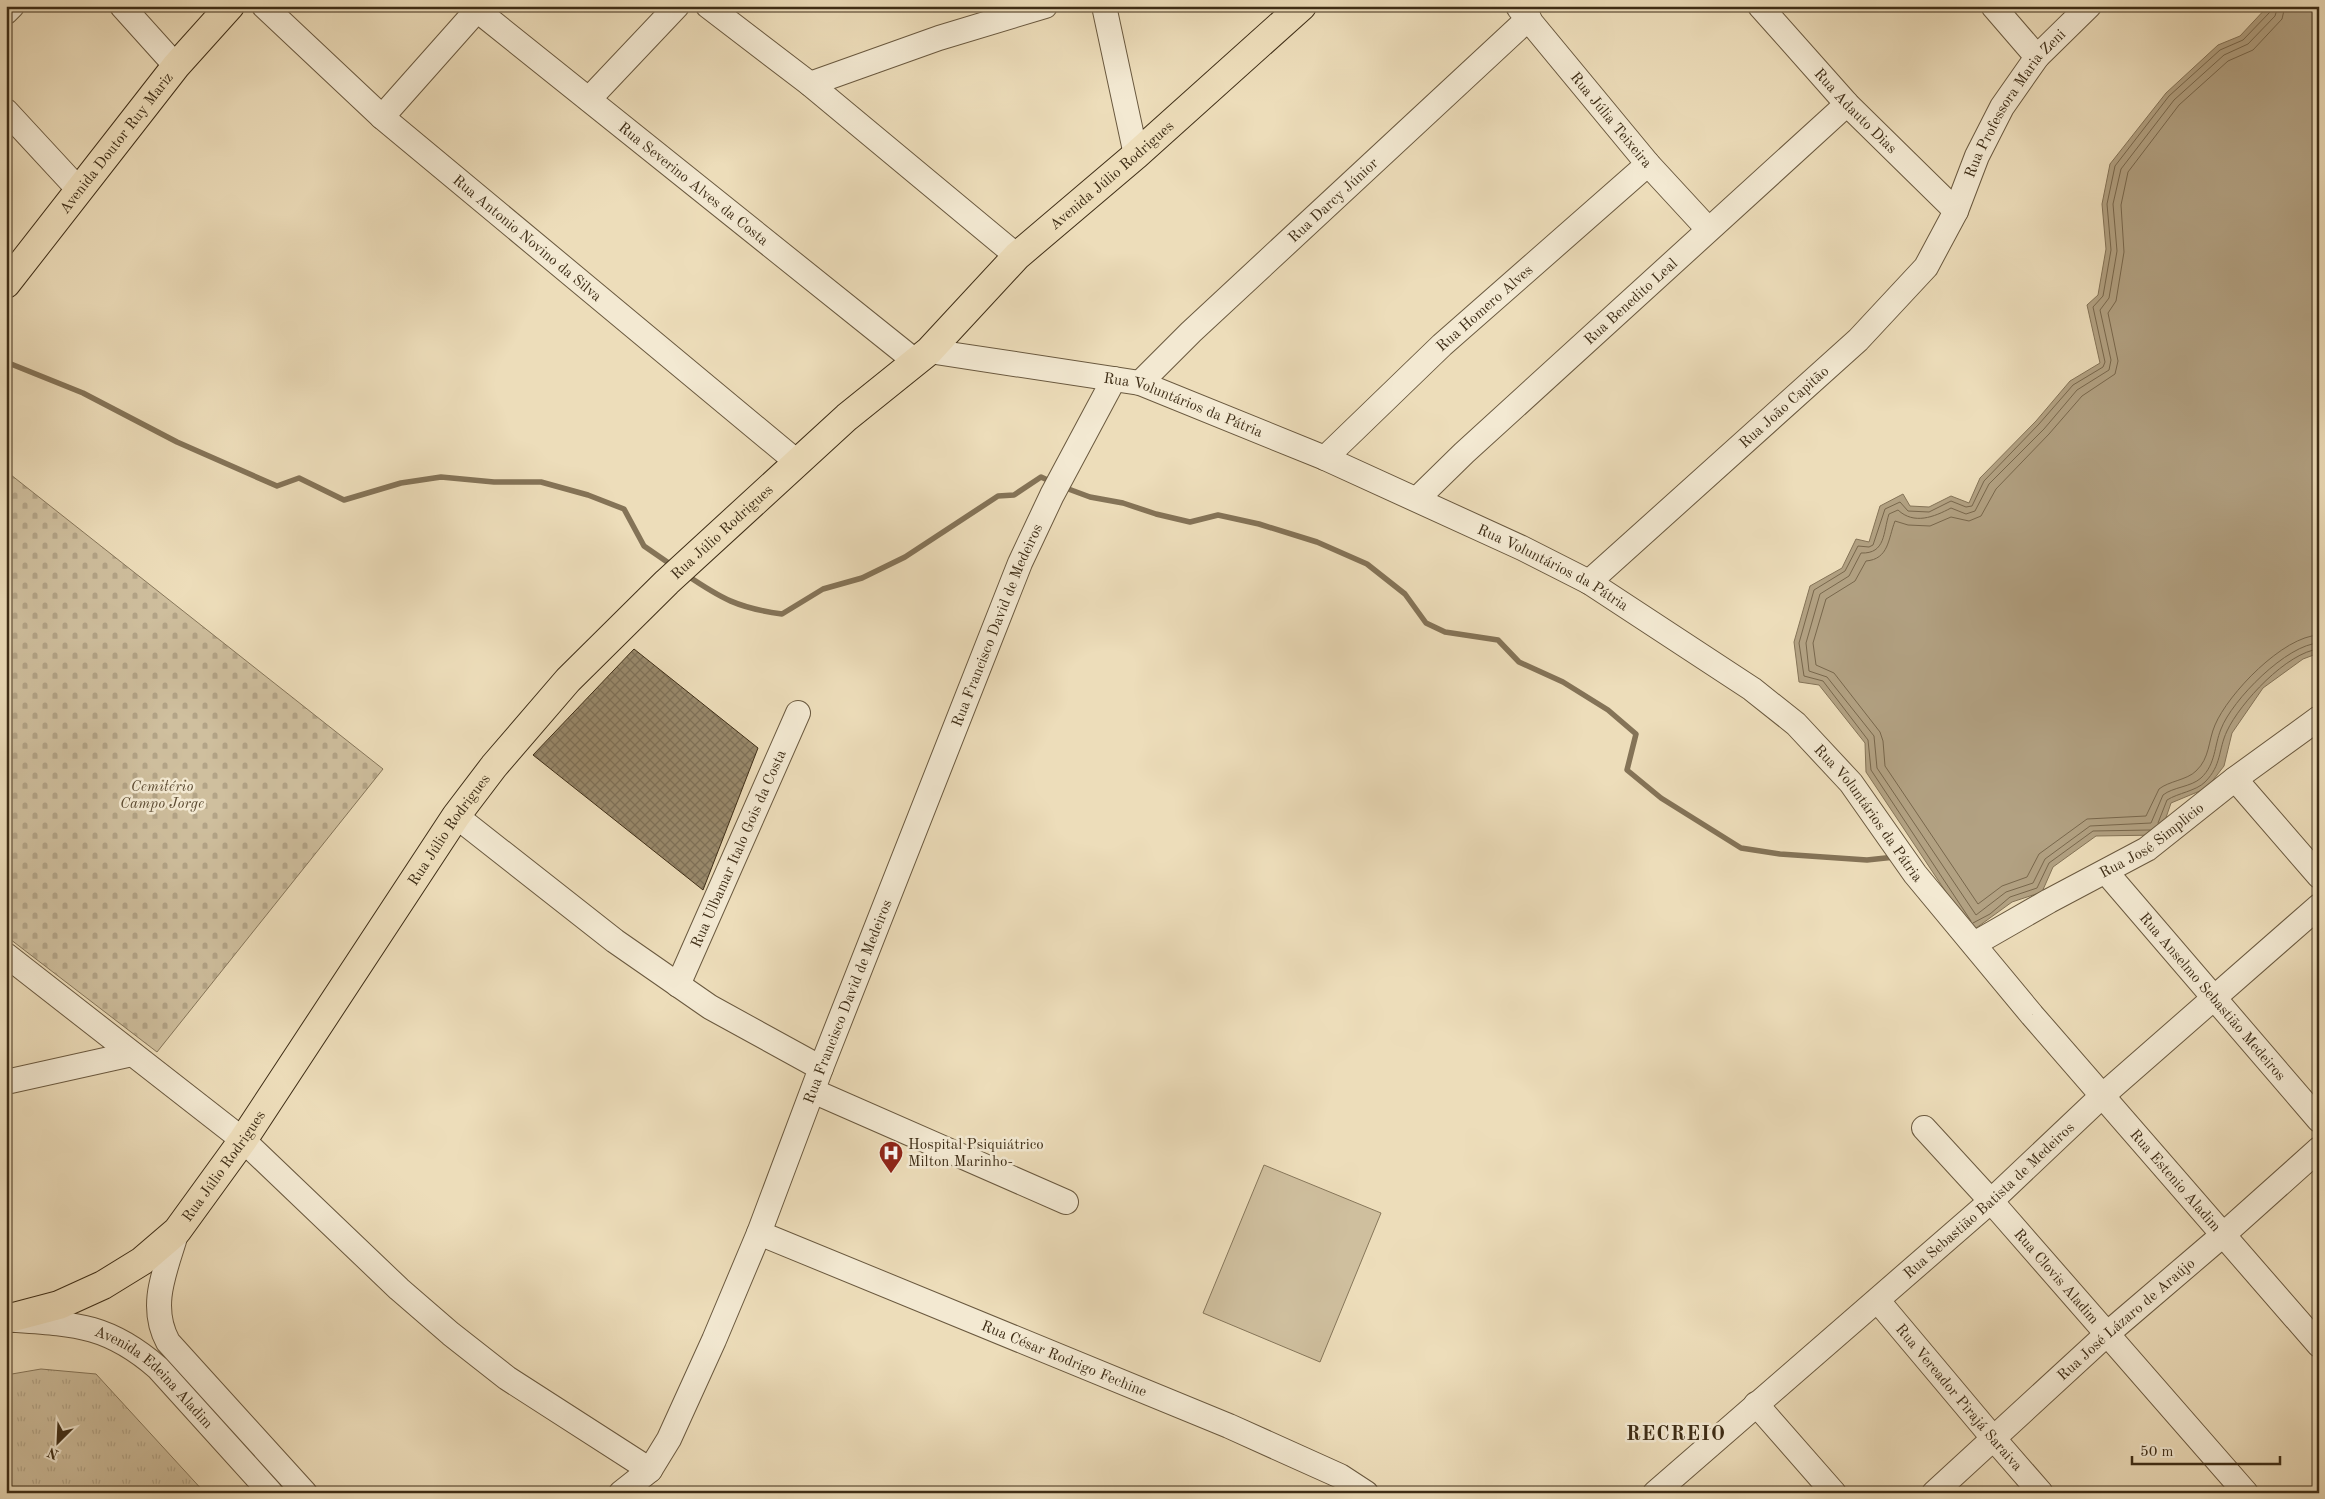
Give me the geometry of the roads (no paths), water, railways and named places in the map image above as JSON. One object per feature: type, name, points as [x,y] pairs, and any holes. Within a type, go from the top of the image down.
[{"type":"main road","name":"Avenida Doutor Ruy Mariz","points":[[6,284],[176,66],[230,6]]},
{"type":"main road","name":"Avenida Júlio Rodrigues","points":[[922,356],[1017,256],[1136,155],[1293,9]]},
{"type":"main road","name":"Rua Júlio Rodrigues","points":[[6,1319],[59,1305],[103,1285],[142,1260],[177,1231],[243,1140],[456,816],[494,766],[568,680],[667,582],[797,462],[922,356]]},
{"type":"street","points":[[6,12],[12,6]]},
{"type":"street","points":[[122,6],[176,66]]},
{"type":"street","name":"Rua Antonio Novino da Silva","points":[[264,6],[382,117],[797,462]]},
{"type":"street","points":[[589,98],[677,6]]},
{"type":"street","points":[[708,6],[810,84],[1017,256]]},
{"type":"street","points":[[810,84],[940,38],[1045,6]]},
{"type":"street","points":[[1104,6],[1136,155]]},
{"type":"street","name":"Rua Adauto Dias","points":[[1760,6],[1847,104],[1956,211]]},
{"type":"street","points":[[1993,6],[2037,57]]},
{"type":"street","name":"Rua Professora Maria Zeni","points":[[1956,211],[1977,156],[2002,107],[2037,57],[2088,6]]},
{"type":"street","points":[[382,117],[475,8]]},
{"type":"street","name":"Rua Severino Alves da Costa","points":[[475,8],[922,356]]},
{"type":"street","name":"Rua Júlia Teixeira","points":[[1524,12],[1648,164],[1708,229]]},
{"type":"street","name":"Rua Darcy Júnior","points":[[1140,383],[1524,12]]},
{"type":"street","name":"Rua Benedito Leal","points":[[1417,499],[1464,453],[1847,104]]},
{"type":"street","points":[[6,111],[80,191]]},
{"type":"street","name":"Rua Homero Alves","points":[[1324,458],[1442,345],[1648,164]]},
{"type":"street","name":"Rua João Capitão","points":[[1589,582],[1858,340],[1926,267],[1956,211]]},
{"type":"street","name":"Rua Voluntários da Pátria","points":[[922,356],[1140,383],[1324,458],[1417,499],[1589,582],[1701,654],[1752,689],[1796,724],[1851,783],[1915,874],[2032,1015]]},
{"type":"street","name":"Rua Francisco David de Medeiros","points":[[621,1493],[650,1470],[676,1424],[759,1233],[812,1091],[1031,537],[1114,379]]},
{"type":"street","name":"Rua Ulbamar Italo Gois da Costa","points":[[678,985],[798,713]]},
{"type":"street","name":"Rua José Simplicio","points":[[1974,944],[2049,901],[2147,849],[2235,779],[2319,718]]},
{"type":"street","points":[[2235,779],[2319,876]]},
{"type":"street","points":[[456,816],[615,941],[678,985],[710,1007],[821,1068]]},
{"type":"street","name":"Rua Anselmo Sebastião Medeiros","points":[[2106,872],[2319,1120]]},
{"type":"street","name":"Rua Sebastião Batista de Medeiros","points":[[1655,1493],[1756,1404],[1878,1301],[1991,1201],[2102,1096],[2319,906]]},
{"type":"street","points":[[6,955],[243,1140],[399,1289],[506,1378],[650,1470]]},
{"type":"street","name":"Rua Estenio Aladim","points":[[2032,1015],[2319,1345]]},
{"type":"street","points":[[6,1082],[132,1054]]},
{"type":"street","points":[[812,1091],[1066,1202]]},
{"type":"street","name":"Rua Clovis Aladim","points":[[1924,1128],[1991,1201],[2246,1493]]},
{"type":"street","name":"Rua José Lázaro de Araújo","points":[[1934,1493],[2107,1334],[2224,1234],[2319,1149]]},
{"type":"street","name":"Avenida Edeina Aladim","points":[[177,1231],[159,1295],[158,1312],[160,1328],[168,1342],[305,1493]]},
{"type":"street","name":"Rua César Rodrigo Fechine","points":[[759,1233],[1228,1426],[1340,1476],[1366,1493]]},
{"type":"street","name":"Rua Vereador Pirajá Saraiva","points":[[1878,1301],[2042,1493]]},
{"type":"street","name":"Avenida Edeina Aladim","points":[[6,1319],[77,1326],[100,1331],[140,1351],[158,1368],[271,1493]]},
{"type":"street","points":[[1756,1404],[1834,1493]]},
{"type":"water","points":[[2268,6],[2319,6],[2319,653],[2303,659],[2263,688],[2232,733],[2224,766],[2207,788],[2171,803],[2160,835],[2096,836],[2053,867],[2042,892],[2012,902],[1972,931],[1866,772],[1865,743],[1819,685],[1799,682],[1794,642],[1810,586],[1842,568],[1856,539],[1869,542],[1880,506],[1903,494],[1910,506],[1929,507],[1951,496],[1969,503],[1980,478],[2036,421],[2070,381],[2100,363],[2087,305],[2098,295],[2106,249],[2102,204],[2110,164],[2166,93],[2218,45],[2240,36]]},
{"type":"waterway","points":[[6,362],[83,393],[177,442],[277,486],[299,478],[344,500],[401,483],[441,477],[494,482],[541,482],[588,495],[624,509],[644,546],[673,566]]},
{"type":"waterway","points":[[685,574],[731,601],[753,609],[782,614],[823,589],[862,578],[905,557],[998,496],[1014,495],[1041,477],[1052,482]]},
{"type":"waterway","points":[[1063,487],[1090,497],[1123,503],[1156,514],[1190,522],[1218,515],[1259,524],[1317,542],[1367,564],[1405,594],[1426,623],[1445,632],[1498,640],[1519,662],[1563,682],[1608,710],[1636,734],[1627,770],[1661,798],[1741,848],[1780,854],[1867,860],[1895,857]]},
{"type":"place","name":"Hospital Psiquiátrico Milton Marinho-","points":[[891,1174]]},
{"type":"district","name":"RECREIO","points":[[1676,1433]]},
{"type":"park label","name":"Cemitério Campo Jorge","points":[[162,794]]}]
